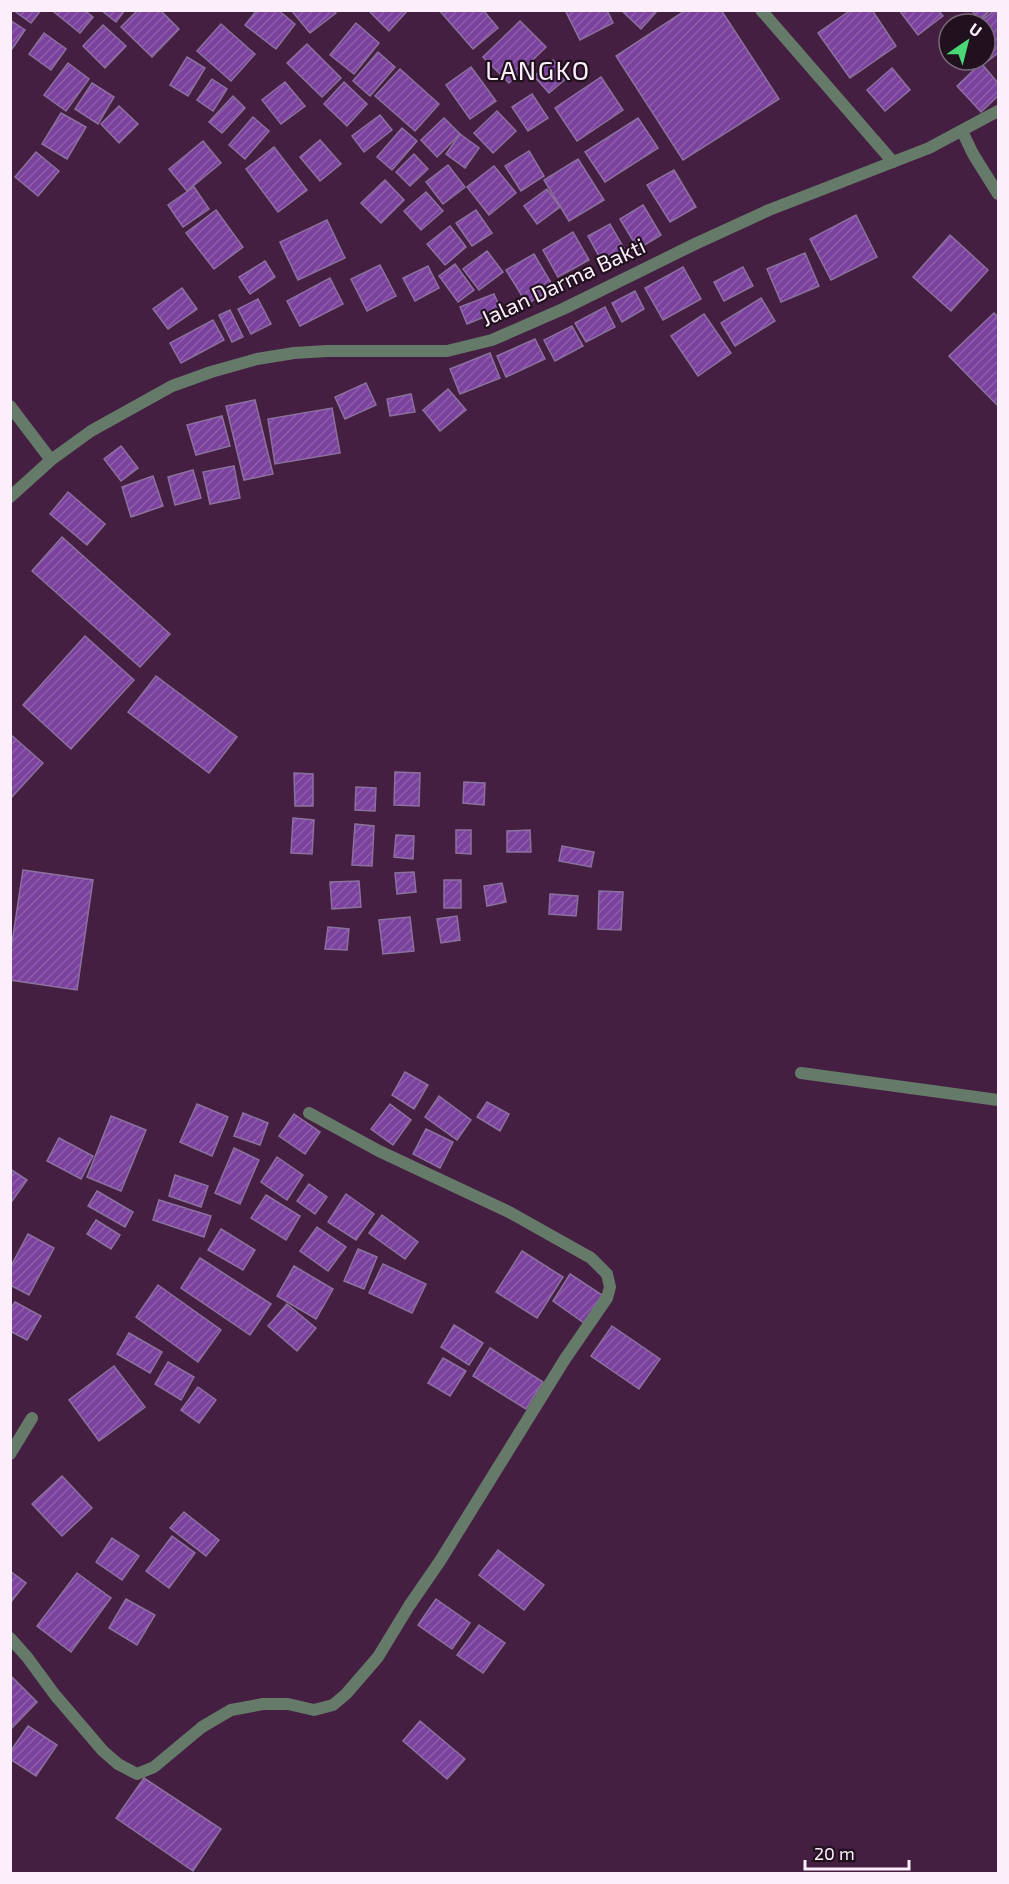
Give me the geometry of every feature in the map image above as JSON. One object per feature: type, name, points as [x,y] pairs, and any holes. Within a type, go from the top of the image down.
[{"type":"street","points":[[760,10],[893,162]]},
{"type":"street","name":"Jalan Darma Bakti","points":[[10,496],[51,460],[91,431],[172,386],[257,358],[327,351],[447,351],[492,340],[563,309],[769,210],[929,148],[999,111]]},
{"type":"street","points":[[962,131],[973,154],[999,194]]},
{"type":"street","points":[[10,406],[51,460]]},
{"type":"street","points":[[801,1073],[999,1100]]},
{"type":"street","points":[[10,1638],[103,1751],[118,1764],[137,1774],[154,1767],[202,1727],[231,1710],[263,1704],[288,1704],[314,1710],[333,1705],[359,1680],[378,1657],[554,1377],[607,1298],[610,1287],[607,1274],[591,1258],[509,1212],[379,1150],[309,1113]]},
{"type":"street","points":[[10,1454],[32,1418]]},
{"type":"building","points":[[13,10],[41,10],[31,23]]},
{"type":"building","points":[[56,10],[84,10],[93,17],[80,33],[54,12]]},
{"type":"building","points":[[101,10],[125,10],[116,22]]},
{"type":"building","points":[[138,10],[160,10],[179,29],[152,57],[121,27]]},
{"type":"building","points":[[257,10],[278,10],[295,24],[276,49],[245,25]]},
{"type":"building","points":[[291,10],[333,10],[336,13],[310,33]]},
{"type":"building","points":[[368,10],[408,10],[389,31]]},
{"type":"building","points":[[439,10],[483,10],[498,28],[473,49]]},
{"type":"building","points":[[565,10],[607,10],[613,23],[580,40]]},
{"type":"building","points":[[621,10],[658,10],[641,29]]},
{"type":"building","points":[[686,10],[721,10],[779,99],[683,160],[616,56]]},
{"type":"building","points":[[851,10],[872,10],[896,46],[850,78],[818,33]]},
{"type":"building","points":[[899,10],[938,10],[940,12],[937,12],[937,21],[918,35]]},
{"type":"building","points":[[971,10],[991,10],[989,12]]},
{"type":"building","points":[[998,10],[997,54],[997,12],[992,12]]},
{"type":"building","points":[[10,20],[25,30],[12,49],[10,48]]},
{"type":"building","points":[[520,21],[546,47],[509,83],[483,57]]},
{"type":"building","points":[[356,23],[379,43],[354,74],[330,55]]},
{"type":"building","points":[[221,24],[255,54],[231,81],[197,51]]},
{"type":"building","points":[[103,25],[126,46],[105,68],[83,46]]},
{"type":"building","points":[[44,33],[66,49],[51,70],[29,54]]},
{"type":"building","points":[[307,44],[341,78],[322,97],[287,63]]},
{"type":"building","points":[[378,52],[395,67],[370,96],[353,81]]},
{"type":"building","points":[[187,57],[205,68],[188,96],[170,85]]},
{"type":"building","points":[[553,60],[568,77],[549,93],[534,76]]},
{"type":"building","points":[[68,63],[89,79],[66,111],[44,95]]},
{"type":"building","points":[[471,67],[496,101],[470,119],[446,85]]},
{"type":"building","points":[[892,68],[910,90],[885,111],[867,90]]},
{"type":"building","points":[[400,69],[439,104],[415,131],[375,96]]},
{"type":"building","points":[[972,72],[989,72],[998,83],[998,96],[981,112],[957,86]]},
{"type":"building","points":[[601,77],[623,110],[577,141],[555,108]]},
{"type":"building","points":[[212,79],[227,89],[213,111],[197,100]]},
{"type":"building","points":[[285,82],[305,106],[281,124],[262,100]]},
{"type":"building","points":[[344,82],[367,104],[347,126],[324,104]]},
{"type":"building","points":[[92,83],[114,97],[98,124],[75,109]]},
{"type":"building","points":[[532,94],[548,118],[528,131],[512,107]]},
{"type":"building","points":[[233,96],[245,108],[222,133],[209,122]]},
{"type":"building","points":[[119,106],[138,124],[119,143],[101,124]]},
{"type":"building","points":[[497,111],[516,131],[493,153],[474,133]]},
{"type":"building","points":[[61,113],[86,127],[67,159],[42,144]]},
{"type":"building","points":[[380,115],[392,130],[364,152],[352,136]]},
{"type":"building","points":[[253,117],[269,131],[245,159],[229,145]]},
{"type":"building","points":[[444,118],[460,134],[437,157],[421,140]]},
{"type":"building","points":[[638,118],[658,148],[605,182],[585,152]]},
{"type":"building","points":[[402,128],[417,141],[392,170],[377,157]]},
{"type":"building","points":[[460,134],[479,148],[465,168],[446,154]]},
{"type":"building","points":[[320,140],[341,164],[320,181],[300,157]]},
{"type":"building","points":[[203,141],[221,163],[187,191],[169,169]]},
{"type":"building","points":[[274,147],[307,190],[278,212],[246,169]]},
{"type":"building","points":[[529,151],[544,176],[521,191],[505,166]]},
{"type":"building","points":[[36,152],[59,171],[38,196],[15,177]]},
{"type":"building","points":[[414,154],[428,169],[410,186],[396,172]]},
{"type":"building","points":[[578,159],[604,200],[569,221],[544,180]]},
{"type":"building","points":[[448,165],[465,187],[443,204],[426,182]]},
{"type":"building","points":[[494,166],[516,193],[489,215],[467,187]]},
{"type":"building","points":[[674,170],[696,207],[670,222],[647,185]]},
{"type":"building","points":[[385,180],[404,200],[381,223],[361,203]]},
{"type":"building","points":[[194,187],[209,209],[183,227],[168,205]]},
{"type":"building","points":[[547,189],[560,207],[537,224],[524,206]]},
{"type":"building","points":[[426,192],[443,211],[421,230],[404,211]]},
{"type":"building","points":[[643,205],[661,235],[638,249],[620,219]]},
{"type":"building","points":[[216,210],[243,247],[214,269],[186,233]]},
{"type":"building","points":[[476,210],[492,233],[472,246],[456,223]]},
{"type":"building","points":[[856,215],[877,257],[831,280],[810,239]]},
{"type":"building","points":[[327,220],[345,258],[298,280],[280,242]]},
{"type":"building","points":[[610,224],[629,257],[606,269],[588,236]]},
{"type":"building","points":[[450,226],[466,247],[445,265],[427,244]]},
{"type":"building","points":[[573,232],[589,260],[558,277],[543,250]]},
{"type":"building","points":[[950,235],[988,270],[951,311],[913,277]]},
{"type":"building","points":[[487,251],[503,272],[479,290],[463,269]]},
{"type":"building","points":[[805,253],[819,286],[781,302],[767,269]]},
{"type":"building","points":[[534,254],[554,288],[527,304],[506,270]]},
{"type":"building","points":[[265,261],[275,277],[250,294],[239,277]]},
{"type":"building","points":[[455,264],[474,290],[458,302],[439,276]]},
{"type":"building","points":[[380,265],[396,296],[367,311],[351,279]]},
{"type":"building","points":[[428,266],[439,288],[415,301],[403,278]]},
{"type":"building","points":[[683,267],[701,299],[663,320],[645,288]]},
{"type":"building","points":[[743,267],[753,286],[724,301],[714,282]]},
{"type":"building","points":[[330,278],[343,304],[300,326],[287,301]]},
{"type":"building","points":[[182,288],[197,309],[168,329],[153,309]]},
{"type":"building","points":[[635,291],[644,309],[622,322],[612,303]]},
{"type":"building","points":[[494,294],[501,310],[467,324],[460,307]]},
{"type":"building","points":[[761,298],[775,321],[735,346],[721,323]]},
{"type":"building","points":[[258,299],[271,324],[251,334],[238,309]]},
{"type":"building","points":[[605,307],[615,327],[586,342],[575,323]]},
{"type":"building","points":[[230,310],[243,337],[232,342],[219,315]]},
{"type":"building","points":[[994,313],[998,317],[998,406],[949,356]]},
{"type":"building","points":[[704,314],[731,353],[698,376],[671,336]]},
{"type":"building","points":[[213,320],[224,340],[181,363],[170,343]]},
{"type":"building","points":[[572,326],[583,346],[555,361],[544,340]]},
{"type":"building","points":[[535,339],[545,359],[506,377],[497,356]]},
{"type":"building","points":[[490,353],[500,378],[460,394],[450,369]]},
{"type":"building","points":[[366,383],[376,405],[345,419],[335,397]]},
{"type":"building","points":[[448,389],[466,410],[440,431],[423,410]]},
{"type":"building","points":[[411,394],[415,412],[390,416],[387,399]]},
{"type":"building","points":[[255,400],[273,474],[244,480],[226,406]]},
{"type":"building","points":[[332,408],[340,453],[275,464],[268,419]]},
{"type":"building","points":[[222,416],[230,446],[196,455],[187,425]]},
{"type":"building","points":[[121,446],[138,468],[121,481],[104,459]]},
{"type":"building","points":[[234,466],[240,498],[210,504],[203,472]]},
{"type":"building","points":[[193,470],[201,498],[175,505],[168,477]]},
{"type":"building","points":[[153,476],[163,506],[131,517],[122,487]]},
{"type":"building","points":[[68,492],[105,524],[87,545],[50,514]]},
{"type":"building","points":[[62,537],[170,634],[140,667],[32,571]]},
{"type":"building","points":[[85,636],[134,680],[71,749],[23,705]]},
{"type":"building","points":[[156,676],[237,737],[209,773],[128,712]]},
{"type":"building","points":[[10,734],[43,763],[10,799]]},
{"type":"building","points":[[395,772],[420,773],[419,806],[394,805]]},
{"type":"building","points":[[294,773],[313,774],[313,806],[295,806]]},
{"type":"building","points":[[464,782],[485,783],[484,805],[463,803]]},
{"type":"building","points":[[356,787],[376,788],[375,811],[355,810]]},
{"type":"building","points":[[293,818],[314,820],[312,854],[291,853]]},
{"type":"building","points":[[355,824],[374,826],[372,866],[352,865]]},
{"type":"building","points":[[456,830],[471,830],[471,854],[456,853]]},
{"type":"building","points":[[530,830],[531,852],[507,852],[507,831]]},
{"type":"building","points":[[396,835],[414,836],[413,859],[394,857]]},
{"type":"building","points":[[562,846],[594,852],[591,867],[559,861]]},
{"type":"building","points":[[23,870],[93,880],[77,990],[10,980],[10,956]]},
{"type":"building","points":[[414,872],[416,892],[397,894],[395,873]]},
{"type":"building","points":[[444,880],[461,880],[461,908],[444,908]]},
{"type":"building","points":[[359,881],[361,907],[332,909],[330,882]]},
{"type":"building","points":[[502,883],[506,902],[487,906],[484,886]]},
{"type":"building","points":[[599,891],[623,892],[621,930],[598,929]]},
{"type":"building","points":[[550,894],[578,896],[576,916],[549,914]]},
{"type":"building","points":[[457,916],[460,940],[441,943],[437,919]]},
{"type":"building","points":[[410,917],[414,951],[383,954],[379,920]]},
{"type":"building","points":[[328,927],[349,929],[347,950],[325,949]]},
{"type":"building","points":[[405,1072],[428,1085],[414,1109],[392,1095]]},
{"type":"building","points":[[439,1096],[471,1120],[457,1140],[425,1117]]},
{"type":"building","points":[[487,1102],[509,1114],[500,1131],[477,1117]]},
{"type":"building","points":[[197,1104],[228,1117],[212,1156],[180,1142]]},
{"type":"building","points":[[390,1104],[411,1120],[393,1145],[371,1129]]},
{"type":"building","points":[[243,1113],[268,1123],[260,1145],[234,1136]]},
{"type":"building","points":[[294,1114],[320,1132],[305,1154],[279,1136]]},
{"type":"building","points":[[111,1116],[146,1130],[121,1191],[87,1177]]},
{"type":"building","points":[[426,1129],[453,1142],[440,1168],[413,1154]]},
{"type":"building","points":[[59,1138],[93,1156],[81,1179],[47,1161]]},
{"type":"building","points":[[234,1148],[259,1160],[240,1204],[215,1193]]},
{"type":"building","points":[[277,1157],[303,1175],[287,1200],[261,1182]]},
{"type":"building","points":[[10,1169],[27,1180],[10,1204]]},
{"type":"building","points":[[175,1175],[208,1186],[201,1207],[169,1196]]},
{"type":"building","points":[[309,1184],[327,1197],[315,1214],[297,1201]]},
{"type":"building","points":[[97,1191],[133,1212],[125,1227],[88,1206]]},
{"type":"building","points":[[346,1194],[374,1214],[356,1240],[328,1222]]},
{"type":"building","points":[[266,1195],[300,1216],[286,1240],[251,1218]]},
{"type":"building","points":[[159,1200],[211,1216],[204,1237],[153,1220]]},
{"type":"building","points":[[382,1215],[418,1242],[405,1259],[369,1233]]},
{"type":"building","points":[[96,1220],[120,1235],[111,1249],[87,1234]]},
{"type":"building","points":[[317,1227],[346,1247],[328,1271],[300,1251]]},
{"type":"building","points":[[221,1229],[255,1250],[243,1270],[208,1250]]},
{"type":"building","points":[[28,1234],[54,1248],[29,1295],[10,1285],[10,1268]]},
{"type":"building","points":[[358,1249],[377,1257],[364,1289],[344,1281]]},
{"type":"building","points":[[522,1251],[563,1277],[537,1318],[496,1292]]},
{"type":"building","points":[[200,1258],[271,1304],[250,1335],[181,1288]]},
{"type":"building","points":[[383,1264],[426,1284],[412,1313],[369,1293]]},
{"type":"building","points":[[294,1266],[333,1289],[316,1319],[277,1296]]},
{"type":"building","points":[[570,1274],[602,1295],[584,1323],[553,1301]]},
{"type":"building","points":[[158,1285],[221,1330],[198,1362],[136,1317]]},
{"type":"building","points":[[15,1302],[41,1316],[27,1340],[10,1331],[10,1310]]},
{"type":"building","points":[[287,1304],[316,1328],[297,1351],[268,1326]]},
{"type":"building","points":[[454,1325],[483,1343],[469,1365],[441,1347]]},
{"type":"building","points":[[612,1326],[660,1359],[639,1389],[591,1356]]},
{"type":"building","points":[[129,1333],[162,1352],[150,1373],[117,1354]]},
{"type":"building","points":[[490,1348],[543,1382],[526,1409],[473,1376]]},
{"type":"building","points":[[443,1358],[466,1371],[450,1396],[428,1383]]},
{"type":"building","points":[[168,1362],[194,1377],[181,1400],[155,1384]]},
{"type":"building","points":[[114,1366],[145,1407],[99,1441],[69,1400]]},
{"type":"building","points":[[198,1387],[216,1400],[199,1423],[181,1410]]},
{"type":"building","points":[[62,1476],[92,1508],[62,1536],[32,1504]]},
{"type":"building","points":[[184,1512],[219,1540],[206,1556],[170,1528]]},
{"type":"building","points":[[172,1536],[195,1553],[169,1588],[146,1571]]},
{"type":"building","points":[[112,1538],[139,1556],[122,1580],[96,1562]]},
{"type":"building","points":[[498,1550],[544,1585],[524,1610],[479,1575]]},
{"type":"building","points":[[10,1571],[26,1583],[10,1603]]},
{"type":"building","points":[[77,1573],[111,1598],[71,1652],[37,1626]]},
{"type":"building","points":[[126,1599],[155,1615],[137,1645],[109,1628]]},
{"type":"building","points":[[436,1599],[470,1623],[452,1649],[418,1625]]},
{"type":"building","points":[[479,1625],[505,1643],[483,1673],[457,1655]]},
{"type":"building","points":[[12,1677],[37,1702],[11,1729],[10,1679]]},
{"type":"building","points":[[420,1721],[465,1759],[447,1779],[403,1741]]},
{"type":"building","points":[[28,1726],[57,1745],[36,1776],[10,1759],[10,1752]]},
{"type":"building","points":[[144,1778],[221,1829],[193,1871],[116,1818]]},
{"type":"district","name":"LANGKO","points":[[538,71]]}]
